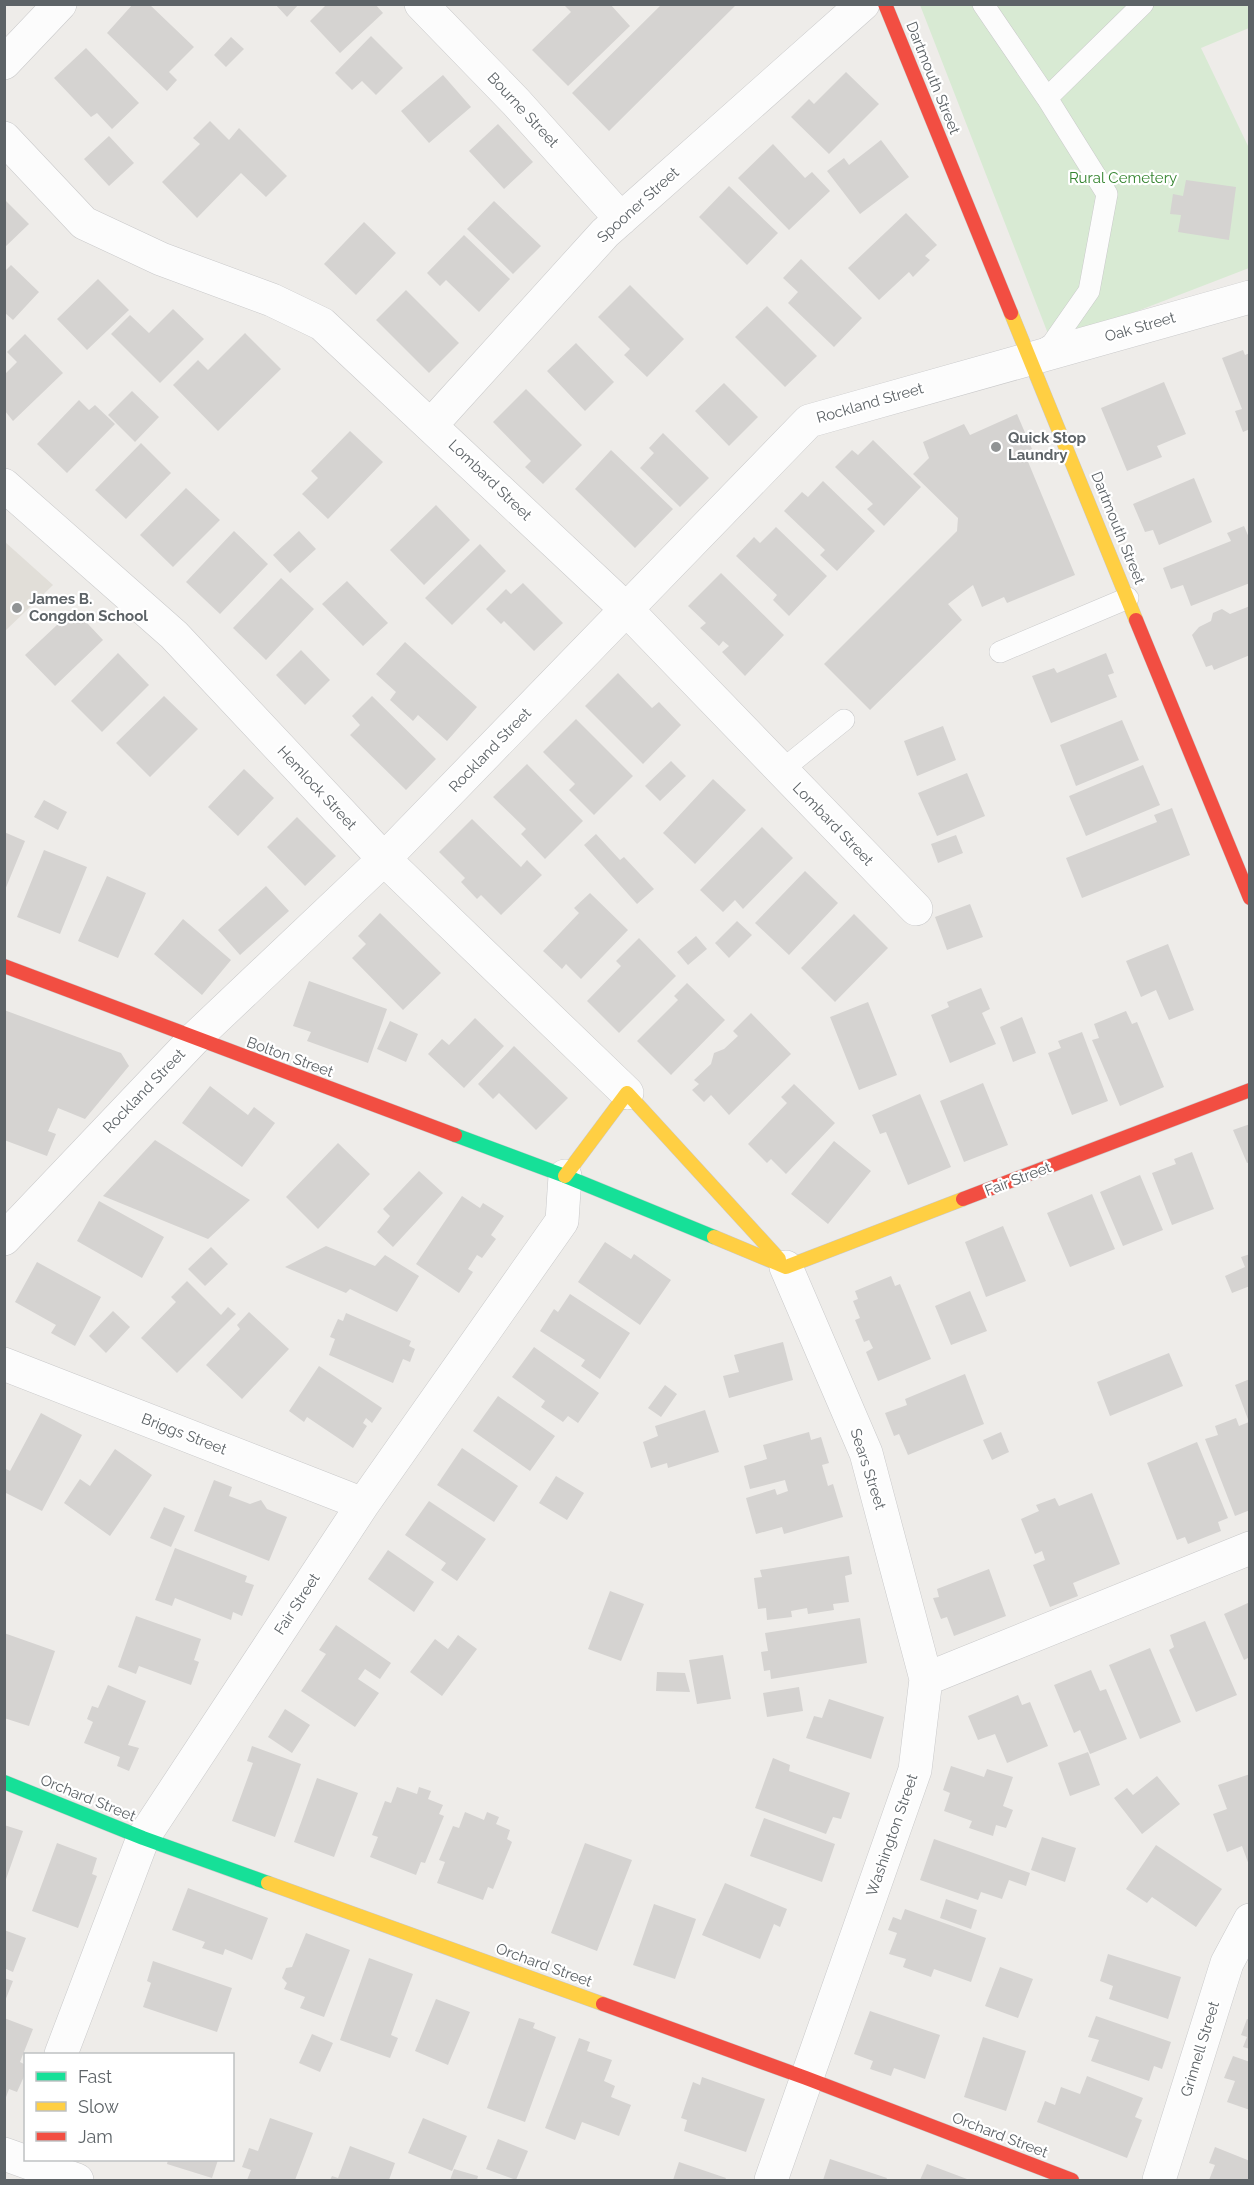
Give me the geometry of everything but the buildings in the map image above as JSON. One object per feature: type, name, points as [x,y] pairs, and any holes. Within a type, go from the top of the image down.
[{"type":"street","points":[[4,63],[60,4]]},
{"type":"street","name":"Bourne Street","points":[[422,4],[516,102],[621,219]]},
{"type":"street","name":"Spooner Street","points":[[432,424],[605,233],[863,4]]},
{"type":"street","name":"Dartmouth Street","points":[[885,4],[1005,304],[1031,358],[1250,898]]},
{"type":"street","name":"Lombard Street","points":[[4,138],[84,223],[161,260],[272,300],[322,324],[432,424],[627,610],[916,909]]},
{"type":"street","name":"Oak Street","points":[[1031,358],[1250,297]]},
{"type":"street","name":"Rockland Street","points":[[4,1239],[194,1039],[384,859],[809,421],[1031,358]]},
{"type":"street","name":"Hemlock Street","points":[[4,486],[174,635],[384,859],[627,1093]]},
{"type":"street","name":"Bolton Street","points":[[4,966],[565,1176]]},
{"type":"street","name":"Fair Street","points":[[786,1267],[1250,1090]]},
{"type":"street","points":[[627,1093],[786,1267],[565,1176],[627,1093]]},
{"type":"street","name":"Fair Street","points":[[62,2053],[143,1838],[363,1504],[562,1221],[565,1176]]},
{"type":"street","name":"Sears Street","points":[[786,1267],[866,1453],[926,1679]]},
{"type":"street","name":"Briggs Street","points":[[4,1364],[363,1504]]},
{"type":"street","points":[[926,1679],[1250,1548]]},
{"type":"street","name":"Washington Street","points":[[771,2181],[915,1770],[926,1679]]},
{"type":"street","name":"Orchard Street","points":[[4,1782],[143,1838],[806,2078],[1072,2181]]},
{"type":"street","name":"Grinnell Street","points":[[1159,2181],[1227,1963],[1250,1920]]},
{"type":"street","points":[[16,2161],[77,2181]]},
{"type":"lane","points":[[984,4],[1047,98],[1107,194],[1089,291],[1052,344],[1031,358]]},
{"type":"lane","points":[[1047,98],[1143,4]]},
{"type":"lane","points":[[1000,652],[1128,598]]},
{"type":"lane","points":[[782,770],[844,720]]},
{"type":"shaded area","name":"James B. Congdon School","points":[[5,542],[53,585],[5,631]]},
{"type":"green space","name":"Rural Cemetery","points":[[920,5],[1249,5],[1249,28],[1201,48],[1249,148],[1249,268],[1052,344]]},
{"type":"traffic: fast","points":[[455,1135],[565,1176],[714,1237]]},
{"type":"traffic: fast","points":[[4,1782],[143,1838],[268,1883]]},
{"type":"traffic: slow","points":[[1011,313],[1136,620]]},
{"type":"traffic: slow","points":[[565,1176],[627,1093],[779,1259]]},
{"type":"traffic: slow","points":[[714,1237],[786,1267],[963,1199]]},
{"type":"traffic: slow","points":[[268,1883],[603,2004]]},
{"type":"traffic: jam","points":[[885,4],[1011,313]]},
{"type":"traffic: jam","points":[[1136,620],[1250,898]]},
{"type":"traffic: jam","points":[[4,966],[455,1135]]},
{"type":"traffic: jam","points":[[963,1199],[1250,1090]]},
{"type":"traffic: jam","points":[[603,2004],[806,2078],[1072,2180]]},
{"type":"place","name":"Quick Stop Laundry","points":[[996,447]]},
{"type":"place","name":"James B. Congdon School","points":[[17,608]]}]
